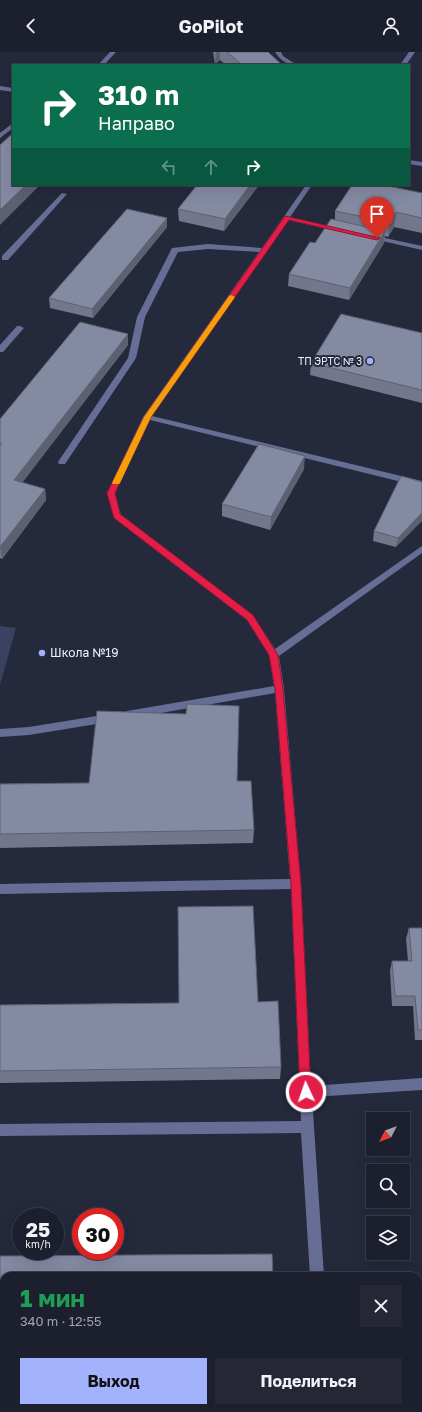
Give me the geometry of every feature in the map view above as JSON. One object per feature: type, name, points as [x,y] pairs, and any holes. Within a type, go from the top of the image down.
[{"type":"street","points":[[102,64],[113,52]]},
{"type":"street","points":[[278,52],[281,58],[292,64]]},
{"type":"street","points":[[404,64],[412,52]]},
{"type":"street","points":[[0,88],[12,90]]},
{"type":"street","points":[[2,134],[12,126]]},
{"type":"street","points":[[410,162],[422,164]]},
{"type":"street","points":[[308,186],[147,417],[111,493],[117,516],[250,618],[274,655],[279,689],[296,884],[307,1127],[317,1272]]},
{"type":"street","points":[[2,259],[64,194]]},
{"type":"street","points":[[287,218],[347,231]]},
{"type":"street","points":[[362,235],[422,248]]},
{"type":"street","points":[[62,462],[132,358],[141,317],[174,250],[190,246],[210,246],[264,250]]},
{"type":"street","points":[[0,350],[20,328]]},
{"type":"street","points":[[147,417],[422,484]]},
{"type":"street","points":[[274,655],[422,549]]},
{"type":"street","points":[[0,733],[29,731],[279,689]]},
{"type":"street","points":[[0,889],[296,884]]},
{"type":"street","points":[[306,1092],[422,1084]]},
{"type":"street","points":[[0,1130],[307,1127]]},
{"type":"shaded area","points":[[0,626],[16,628],[0,685]]},
{"type":"building","points":[[227,52],[268,52],[281,64],[241,64]]},
{"type":"building","points":[[12,134],[12,186],[25,186],[0,210],[0,145]]},
{"type":"building","points":[[196,186],[249,186],[225,219],[178,209]]},
{"type":"building","points":[[351,186],[388,186],[422,193],[422,218],[396,212],[389,222],[335,211]]},
{"type":"building","points":[[127,209],[167,218],[92,309],[49,298]]},
{"type":"building","points":[[331,219],[385,231],[350,288],[289,274],[310,242],[315,243]]},
{"type":"building","name":"ТП ЭРТС № 3","points":[[341,314],[422,333],[422,390],[311,363]]},
{"type":"building","points":[[80,322],[128,334],[14,480],[45,489],[0,547],[0,446],[2,444],[0,443],[0,419]]},
{"type":"building","points":[[259,444],[305,456],[271,517],[222,504]]},
{"type":"building","points":[[401,476],[422,482],[422,513],[398,538],[374,531]]},
{"type":"building","points":[[187,704],[239,706],[237,781],[251,781],[254,830],[0,834],[0,784],[89,783],[97,711],[186,714]]},
{"type":"building","points":[[253,906],[258,1002],[278,1001],[281,1067],[0,1071],[0,1005],[179,1003],[178,907]]},
{"type":"building","points":[[409,928],[422,928],[422,1030],[418,1030],[415,996],[395,996],[392,961],[412,961]]},
{"type":"building","points":[[272,1254],[273,1272],[0,1272],[0,1256],[12,1256],[12,1260],[64,1260],[64,1256],[72,1255],[72,1260],[124,1260],[124,1255]]},
{"type":"slow traffic","points":[[116,483],[147,417],[231,297]]},
{"type":"place","name":"ТП ЭРТС № 3","points":[[370,361]]},
{"type":"place","name":"Школа №19","points":[[42,653]]},
{"type":"route","points":[[306,1092],[296,884],[279,689],[274,655],[250,618],[117,516],[111,493],[147,417],[287,218],[377,238]]}]
